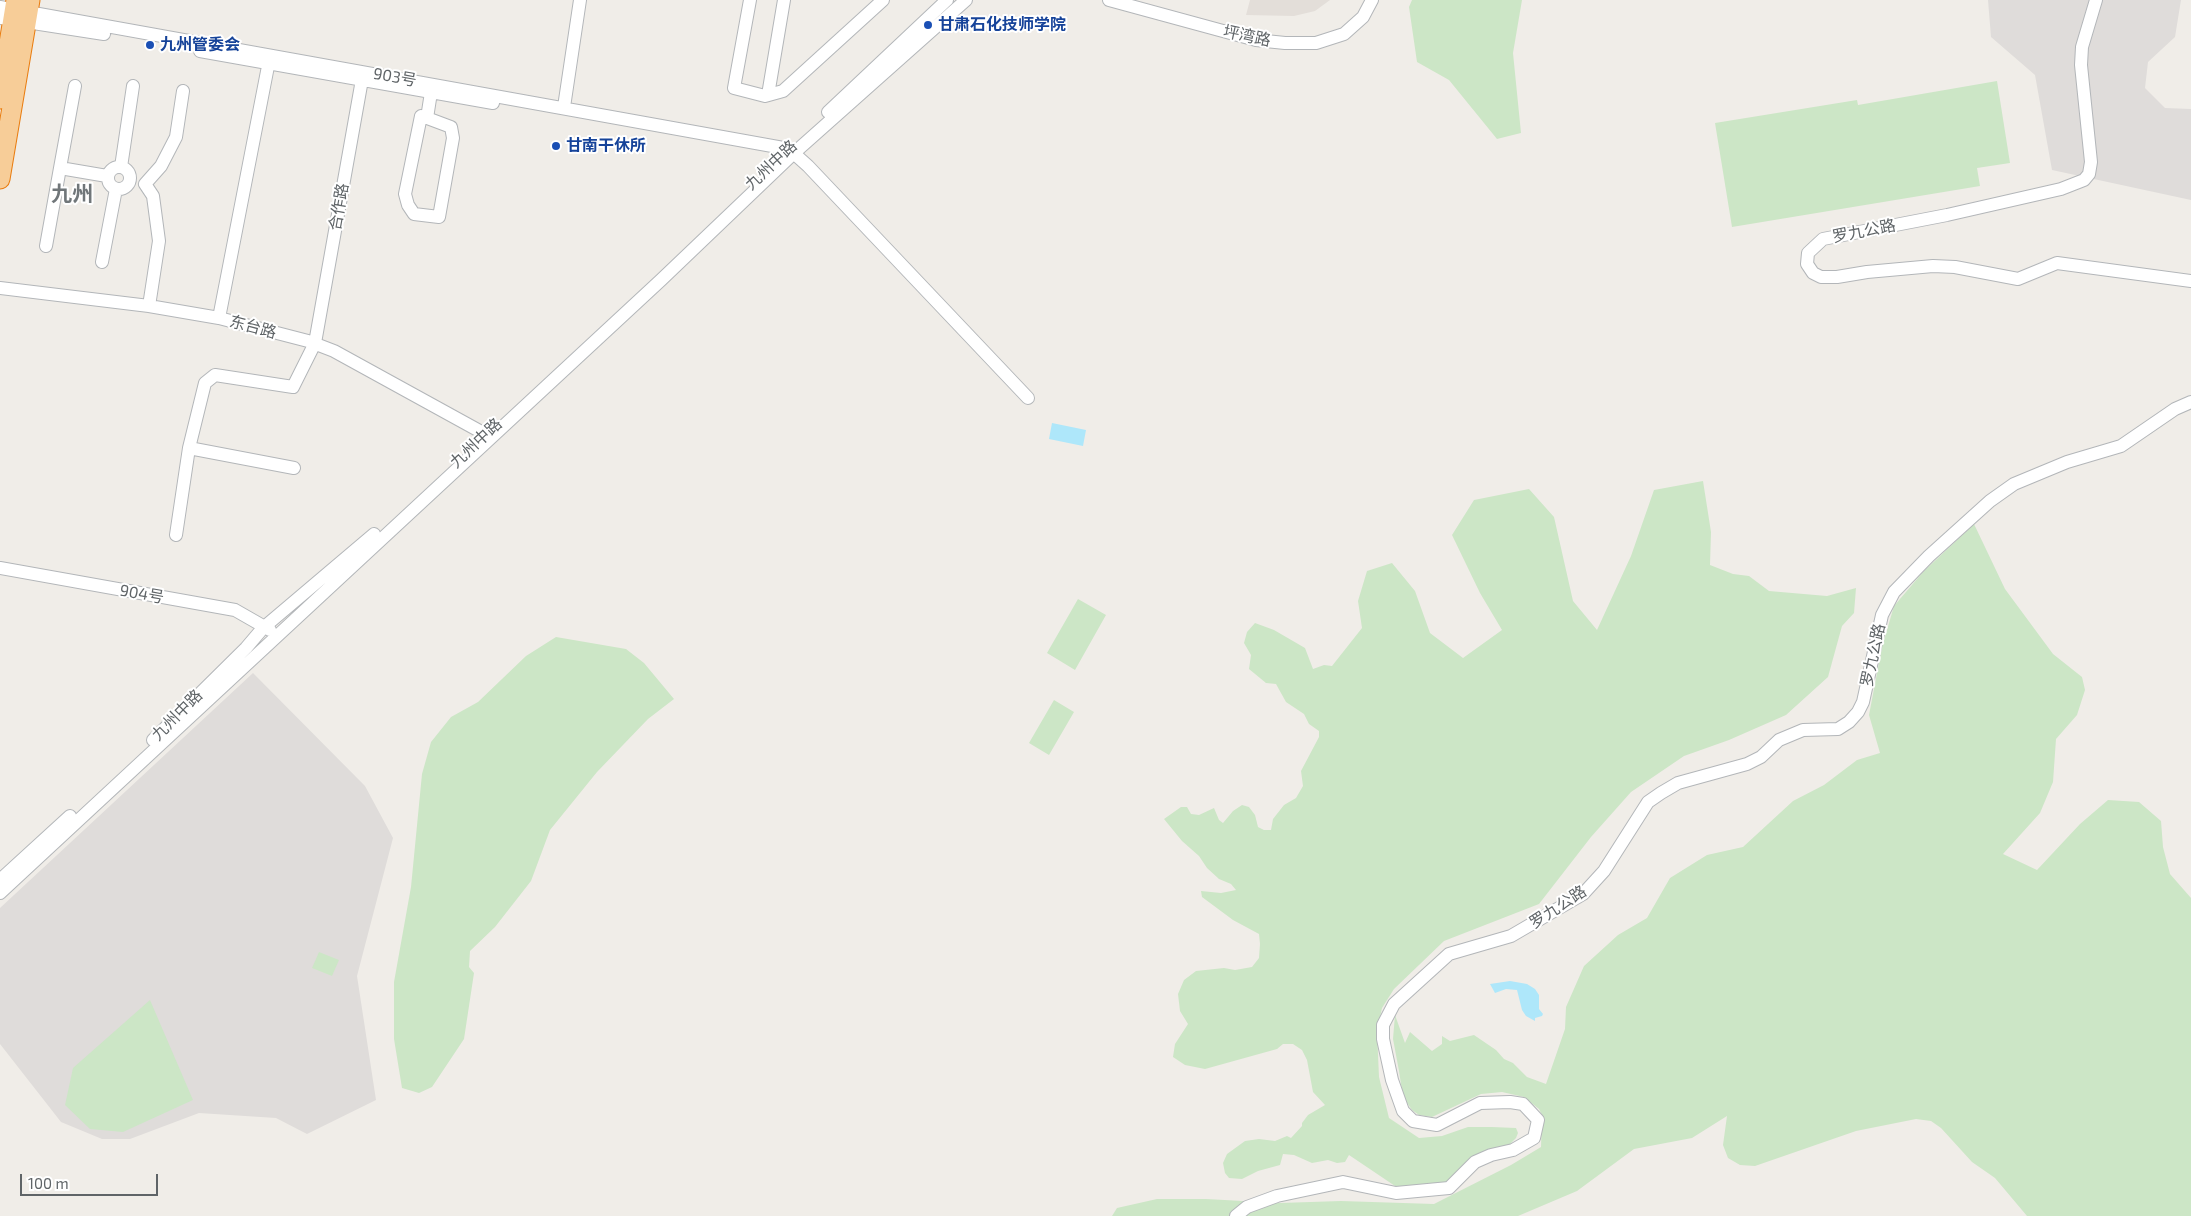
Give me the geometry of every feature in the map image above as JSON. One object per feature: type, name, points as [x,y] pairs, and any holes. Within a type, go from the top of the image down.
[{"type":"highway","points":[[0,99],[16,11]]},
{"type":"highway","points":[[0,179],[16,11]]},
{"type":"street","points":[[564,107],[580,0]]},
{"type":"street","points":[[750,0],[734,88],[764,96],[783,91],[883,0]]},
{"type":"street","points":[[768,95],[784,0]]},
{"type":"street","name":"九州中路","points":[[0,880],[144,750],[246,648],[261,630],[408,506],[788,154],[947,0]]},
{"type":"street","points":[[0,893],[661,280],[788,154],[966,0]]},
{"type":"street","name":"坪湾路","points":[[1109,0],[1256,40],[1285,43],[1316,43],[1344,34],[1363,17],[1372,0]]},
{"type":"street","name":"罗九公路","points":[[2096,0],[2082,47],[2081,65],[2090,162],[2089,174],[2084,180],[2076,185],[2052,192],[1823,239],[1808,253],[1807,264],[1813,273],[1821,277],[1837,277],[1867,272],[1933,266],[1955,267],[2018,280],[2057,263],[2191,281]]},
{"type":"street","name":"903号","points":[[16,11],[432,88],[599,113],[788,154]]},
{"type":"street","points":[[219,318],[270,59]]},
{"type":"street","name":"合作路","points":[[189,448],[205,383],[216,374],[293,388],[315,343],[362,75]]},
{"type":"street","points":[[46,246],[75,86]]},
{"type":"street","points":[[121,166],[133,86]]},
{"type":"street","points":[[427,118],[432,88],[788,154],[1028,398]]},
{"type":"street","points":[[145,184],[160,166],[176,137],[184,91]]},
{"type":"street","points":[[421,116],[427,118],[451,127],[454,138],[439,217],[414,214],[408,205],[405,194],[421,116]]},
{"type":"street","points":[[121,166],[128,172],[130,180],[125,188],[116,189],[109,184],[107,176],[112,168],[121,166]]},
{"type":"street","points":[[60,168],[107,176]]},
{"type":"street","points":[[130,180],[145,184],[153,196],[159,241],[149,306]]},
{"type":"street","points":[[102,262],[116,189]]},
{"type":"street","name":"东台路","points":[[0,288],[149,306],[219,318],[315,343],[334,351],[485,434]]},
{"type":"street","name":"罗九公路","points":[[1236,1216],[1247,1207],[1277,1196],[1343,1182],[1396,1193],[1449,1188],[1475,1162],[1491,1155],[1513,1150],[1534,1138],[1538,1120],[1523,1104],[1510,1102],[1480,1103],[1437,1125],[1413,1122],[1403,1111],[1392,1080],[1384,1040],[1383,1025],[1394,1004],[1449,954],[1511,936],[1584,894],[1604,871],[1648,802],[1661,793],[1678,783],[1748,764],[1761,757],[1779,740],[1804,730],[1838,729],[1849,722],[1858,712],[1864,698],[1882,615],[1894,592],[1934,551],[1990,501],[2014,484],[2066,462],[2121,446],[2175,409],[2191,402]]},
{"type":"street","points":[[176,535],[189,448],[294,468]]},
{"type":"street","name":"904号","points":[[0,568],[235,610],[261,630],[276,637]]},
{"type":"street","points":[[0,576],[231,616],[261,630]]},
{"type":"shaded area","points":[[1250,0],[1330,0],[1315,11],[1294,16],[1246,15]]},
{"type":"shaded area","points":[[1988,0],[2181,0],[2175,37],[2148,62],[2145,88],[2165,108],[2191,109],[2191,200],[2052,170],[2035,75],[1991,37]]},
{"type":"shaded area","points":[[253,673],[365,786],[393,838],[357,976],[376,1100],[307,1134],[276,1118],[199,1113],[130,1139],[102,1139],[61,1122],[0,1044],[0,908]]},
{"type":"green space","points":[[1412,0],[1522,0],[1513,53],[1521,133],[1497,139],[1449,80],[1417,62],[1409,7]]},
{"type":"green space","points":[[1997,81],[2010,163],[1977,168],[1980,186],[1732,227],[1715,123],[1857,100],[1858,105]]},
{"type":"green space","points":[[1703,481],[1711,532],[1710,565],[1733,574],[1749,576],[1769,591],[1827,596],[1856,588],[1854,613],[1842,626],[1828,677],[1786,715],[1729,740],[1684,756],[1631,792],[1591,837],[1539,904],[1444,941],[1394,989],[1382,1008],[1377,1032],[1379,1077],[1389,1118],[1419,1138],[1442,1136],[1468,1127],[1492,1127],[1516,1128],[1518,1133],[1516,1138],[1510,1144],[1448,1185],[1398,1188],[1349,1155],[1345,1162],[1337,1163],[1328,1160],[1312,1163],[1294,1155],[1283,1154],[1280,1165],[1258,1171],[1242,1179],[1229,1178],[1225,1173],[1223,1163],[1227,1154],[1245,1141],[1259,1139],[1275,1141],[1287,1136],[1291,1138],[1302,1126],[1308,1115],[1325,1105],[1313,1092],[1307,1060],[1302,1050],[1293,1044],[1283,1044],[1277,1049],[1205,1069],[1185,1065],[1173,1057],[1175,1044],[1188,1024],[1180,1011],[1178,994],[1184,980],[1196,971],[1224,968],[1235,970],[1252,967],[1259,958],[1260,944],[1259,934],[1233,920],[1202,897],[1201,891],[1221,893],[1236,890],[1231,884],[1219,879],[1207,868],[1199,856],[1182,841],[1164,819],[1181,807],[1187,807],[1191,814],[1199,815],[1214,808],[1219,820],[1223,823],[1233,811],[1242,805],[1249,807],[1255,815],[1258,827],[1264,830],[1271,830],[1273,819],[1284,805],[1296,798],[1303,786],[1301,771],[1319,737],[1319,731],[1309,724],[1304,714],[1286,702],[1276,684],[1266,683],[1249,669],[1251,655],[1244,643],[1247,632],[1255,623],[1274,630],[1305,648],[1313,669],[1324,665],[1332,666],[1362,628],[1358,601],[1367,571],[1392,563],[1415,591],[1430,633],[1463,658],[1502,630],[1480,593],[1452,535],[1474,500],[1529,489],[1554,517],[1573,601],[1597,630],[1631,556],[1654,490]]},
{"type":"green space","points":[[1974,524],[2005,589],[2053,654],[2082,677],[2085,690],[2077,715],[2056,739],[2053,782],[2040,813],[2003,854],[2037,870],[2080,824],[2108,800],[2139,802],[2161,821],[2163,847],[2170,874],[2191,898],[2191,1216],[2027,1216],[1995,1178],[1972,1162],[1941,1128],[1931,1121],[1916,1119],[1856,1131],[1755,1166],[1740,1165],[1728,1158],[1723,1145],[1727,1116],[1692,1138],[1634,1149],[1577,1191],[1518,1216],[1112,1216],[1117,1208],[1157,1199],[1206,1199],[1280,1203],[1341,1201],[1434,1204],[1511,1165],[1541,1147],[1542,1115],[1539,1109],[1524,1097],[1502,1092],[1481,1094],[1432,1117],[1419,1115],[1412,1110],[1403,1097],[1393,1039],[1395,1015],[1405,1043],[1410,1032],[1432,1051],[1442,1044],[1442,1036],[1450,1041],[1474,1035],[1496,1050],[1504,1059],[1513,1063],[1527,1077],[1546,1084],[1565,1029],[1566,1007],[1584,966],[1618,935],[1647,918],[1670,878],[1707,855],[1743,847],[1793,801],[1824,785],[1857,760],[1880,753],[1869,715],[1882,647],[1894,606],[1923,572]]},
{"type":"green space","points":[[1078,599],[1106,615],[1075,670],[1047,653]]},
{"type":"green space","points":[[556,637],[626,649],[644,663],[674,699],[648,719],[597,772],[550,830],[531,881],[495,927],[470,951],[469,967],[474,973],[464,1039],[432,1087],[419,1093],[402,1088],[394,1039],[394,982],[411,887],[422,774],[431,742],[451,717],[478,702],[526,656]]},
{"type":"green space","points":[[1054,700],[1074,712],[1049,755],[1029,743]]},
{"type":"green space","points":[[319,952],[339,960],[332,976],[312,968]]},
{"type":"green space","points":[[150,1000],[193,1100],[123,1132],[90,1129],[65,1105],[73,1068]]},
{"type":"water","points":[[1052,423],[1086,430],[1083,446],[1049,439]]},
{"type":"water","points":[[1510,981],[1527,984],[1535,989],[1539,995],[1539,1009],[1543,1014],[1542,1016],[1535,1018],[1535,1021],[1526,1016],[1522,1010],[1517,990],[1506,989],[1495,993],[1490,984]]},
{"type":"place","name":"甘肃石化技师学院","points":[[928,25]]},
{"type":"place","name":"九州管委会","points":[[150,45]]},
{"type":"place","name":"甘南干休所","points":[[556,146]]},
{"type":"district","name":"九州","points":[[72,194]]}]
